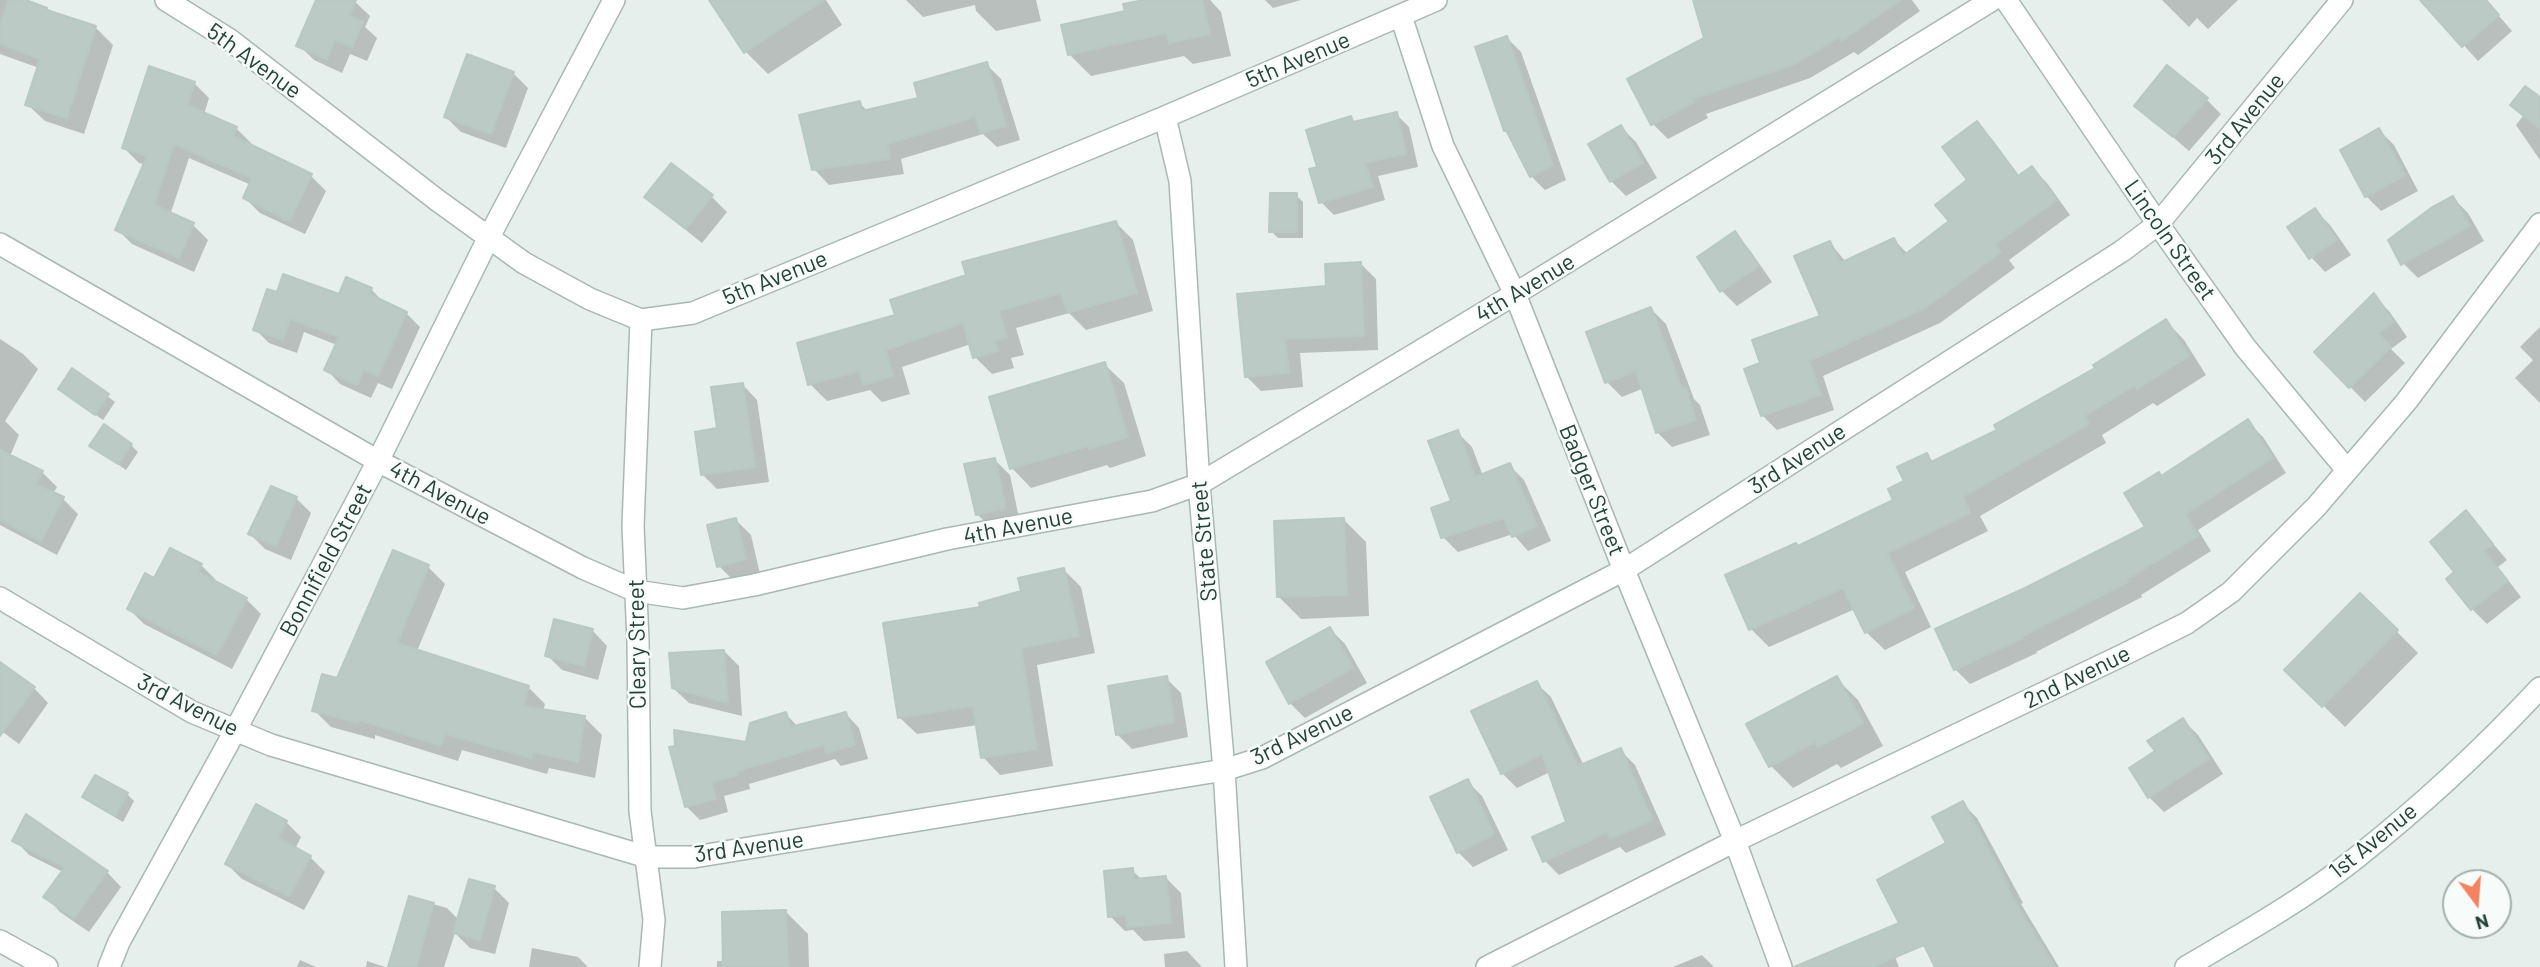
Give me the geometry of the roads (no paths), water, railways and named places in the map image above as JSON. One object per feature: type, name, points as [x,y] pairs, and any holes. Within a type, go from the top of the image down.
[{"type":"street","name":"5th Avenue","points":[[166,0],[230,40],[437,200],[524,263],[590,299],[641,320],[693,313],[1165,117],[1436,0]]},
{"type":"street","name":"Bonnifield Street","points":[[109,967],[119,942],[236,731],[378,461],[489,237],[614,0]]},
{"type":"street","name":"4th Avenue","points":[[0,244],[378,461],[583,568],[636,591],[682,598],[754,585],[947,539],[1152,501],[1199,485],[1992,0]]},
{"type":"street","name":"Lincoln Street","points":[[2006,0],[2245,347],[2347,470]]},
{"type":"street","name":"3rd Avenue","points":[[0,598],[192,712],[236,731],[271,745],[646,857],[694,857],[1224,770],[1262,758],[1624,570],[2122,251],[2158,224],[2342,0]]},
{"type":"street","name":"Badger Street","points":[[1401,16],[1443,146],[1515,294],[1735,841],[1781,967]]},
{"type":"street","name":"State Street","points":[[1165,117],[1180,181],[1199,485],[1224,770],[1237,967]]},
{"type":"street","name":"2nd Avenue","points":[[1487,967],[1735,841],[2187,623],[2231,592],[2316,508],[2406,402],[2540,224]]},
{"type":"street","name":"Cleary Street","points":[[641,320],[633,526],[640,811],[653,920],[649,967]]},
{"type":"street","name":"1st Avenue","points":[[2186,967],[2290,905],[2356,858],[2509,721],[2540,688]]},
{"type":"street","points":[[0,941],[47,967]]}]
